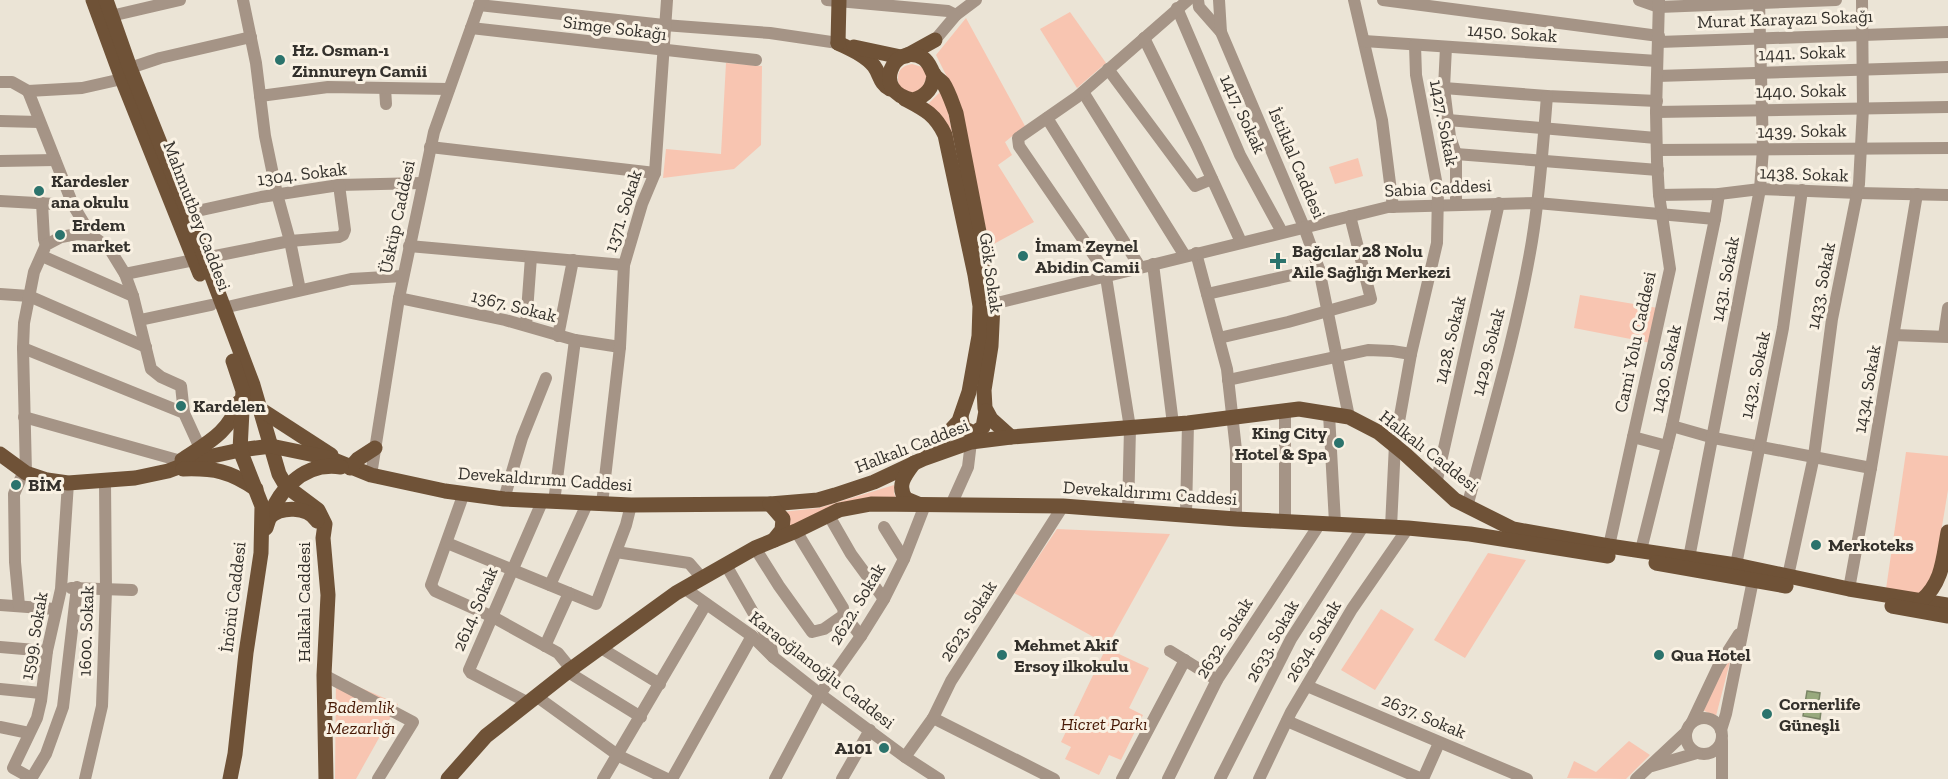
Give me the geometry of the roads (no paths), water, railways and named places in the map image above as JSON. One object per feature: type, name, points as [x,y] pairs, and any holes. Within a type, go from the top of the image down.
[{"type":"main road","name":"Mahmutbey Caddesi","points":[[93,0],[188,213],[200,259]]},
{"type":"main road","name":"Mahmutbey Caddesi","points":[[106,0],[126,74],[200,259],[243,391],[240,450]]},
{"type":"main road","points":[[835,0],[838,43]]},
{"type":"main road","points":[[838,43],[861,55],[875,67],[882,83],[899,95],[913,100],[925,95],[931,89],[933,71],[931,50],[935,40]]},
{"type":"main road","points":[[899,95],[889,79],[892,67],[904,57],[935,40]]},
{"type":"main road","points":[[838,43],[904,57],[922,57],[933,71]]},
{"type":"main road","name":"Gök Sokak","points":[[918,461],[943,440],[960,417],[969,392],[979,336],[980,306],[956,113],[948,92],[933,71]]},
{"type":"main road","name":"Gök Sokak","points":[[899,95],[927,110],[939,122],[967,207],[993,304],[991,346],[984,390],[986,411]]},
{"type":"main road","name":"Mahmutbey Caddesi","points":[[217,307],[253,385],[271,446]]},
{"type":"main road","points":[[168,471],[218,435],[235,418],[243,391]]},
{"type":"main road","points":[[260,409],[350,468]]},
{"type":"main road","name":"Halkalı Caddesi","points":[[852,490],[918,461],[971,442],[1180,423],[1299,409],[1349,417],[1378,432],[1395,444],[1436,484],[1467,507],[1513,529],[1736,565],[1849,589],[1948,605]]},
{"type":"main road","points":[[960,417],[963,428],[974,433],[983,427],[986,411]]},
{"type":"main road","points":[[986,411],[996,425],[1011,437]]},
{"type":"main road","name":"Halkalı Caddesi","points":[[271,446],[274,461],[286,486],[318,510],[325,524],[323,538],[328,595],[324,675],[326,779]]},
{"type":"main road","name":"Devekaldırımı Caddesi","points":[[168,471],[203,458],[271,446],[329,458],[371,475],[504,499],[631,506],[770,504],[818,500],[852,490]]},
{"type":"main road","points":[[350,468],[358,459],[375,448]]},
{"type":"main road","name":"İnönü Caddesi","points":[[232,779],[246,653],[261,553],[262,506],[240,450]]},
{"type":"main road","points":[[0,454],[26,473],[47,480],[68,483],[105,482],[168,471],[219,470],[233,475],[256,490]]},
{"type":"main road","points":[[918,461],[903,479],[901,490],[906,499],[923,505]]},
{"type":"main road","points":[[261,553],[272,508],[286,486],[302,474],[314,469],[332,466],[350,468]]},
{"type":"main road","points":[[770,504],[783,519],[782,530],[774,540]]},
{"type":"main road","name":"Devekaldırımı Caddesi","points":[[828,514],[871,504],[1063,506],[1236,519],[1391,526],[1470,534]]},
{"type":"main road","points":[[269,518],[271,514],[284,510],[300,510],[311,514],[323,538]]},
{"type":"main road","points":[[448,779],[486,736],[569,671],[684,588],[755,548],[796,531],[828,514]]},
{"type":"main road","points":[[1485,515],[1476,514],[1466,518],[1464,525],[1470,534],[1753,580],[1948,616]]},
{"type":"main road","points":[[1920,601],[1936,585],[1948,532]]},
{"type":"main road","points":[[1940,575],[1948,600]]},
{"type":"main road","name":"İnönü Caddesi","points":[[235,754],[240,779]]},
{"type":"street","points":[[111,16],[180,0]]},
{"type":"street","points":[[243,0],[251,37],[265,136],[300,290]]},
{"type":"street","name":"1371. Sokak","points":[[550,585],[594,504],[620,347],[624,265],[642,204],[656,173],[667,0]]},
{"type":"street","points":[[835,0],[948,10],[956,15]]},
{"type":"street","points":[[935,40],[956,15],[976,0]]},
{"type":"street","points":[[1128,512],[1130,428],[1106,276],[1019,146],[1018,138],[1083,92],[1188,0]]},
{"type":"street","name":"İstiklal Caddesi","points":[[1219,0],[1221,32]]},
{"type":"street","points":[[1360,0],[1354,0],[1383,120],[1393,207]]},
{"type":"street","name":"Murat Karayazı Sokağı","points":[[1383,0],[1467,5],[1659,39],[1948,32]]},
{"type":"street","points":[[1639,0],[1659,4],[1836,0]]},
{"type":"street","name":"1433. Sokak","points":[[1788,576],[1814,456],[1832,319],[1858,194],[1863,108],[1862,0]]},
{"type":"street","points":[[480,2],[664,25],[770,33],[838,43]]},
{"type":"street","name":"Üsküp Caddesi","points":[[371,475],[399,298],[430,147],[480,2]]},
{"type":"street","name":"1431. Sokak","points":[[1689,558],[1714,438],[1760,189],[1763,149],[1759,2]]},
{"type":"street","points":[[1177,8],[1198,4]]},
{"type":"street","name":"İstiklal Caddesi","points":[[1198,4],[1221,32],[1304,227],[1319,269],[1349,417]]},
{"type":"street","name":"Cami Yolu Caddesi","points":[[1609,546],[1670,268],[1659,195],[1656,144],[1659,4]]},
{"type":"street","name":"1417. Sokak","points":[[1177,8],[1240,154],[1282,232]]},
{"type":"street","name":"Simge Sokağı","points":[[471,28],[664,52],[756,60]]},
{"type":"street","points":[[0,82],[12,82],[28,92],[82,88],[126,74],[160,58],[251,37]]},
{"type":"street","points":[[1144,38],[1241,242]]},
{"type":"street","name":"1450. Sokak","points":[[1364,41],[1657,61]]},
{"type":"street","name":"1427. Sokak","points":[[1391,526],[1395,444],[1411,354],[1437,243],[1438,191],[1416,75],[1415,45]]},
{"type":"street","points":[[1446,47],[1444,88],[1456,154],[1456,205]]},
{"type":"street","name":"1441. Sokak","points":[[1657,76],[1948,67]]},
{"type":"street","points":[[1108,69],[1195,186],[1212,179]]},
{"type":"street","points":[[260,96],[328,87],[449,89]]},
{"type":"street","points":[[386,88],[386,104]]},
{"type":"street","name":"1440. Sokak","points":[[1444,88],[1656,107],[1762,110],[1948,107]]},
{"type":"street","points":[[28,92],[73,204],[91,234],[110,248],[125,274],[140,320],[151,369],[161,377],[181,386],[184,413],[200,448]]},
{"type":"street","points":[[1083,92],[1190,255],[1207,294],[1228,380],[1233,416],[1236,450],[1236,519]]},
{"type":"street","name":"1429. Sokak","points":[[1467,507],[1507,357],[1532,243],[1547,96]]},
{"type":"street","points":[[1047,118],[1147,266],[1180,423],[1186,515]]},
{"type":"street","name":"1439. Sokak","points":[[1448,120],[1656,144],[1763,149],[1948,148]]},
{"type":"street","points":[[0,121],[39,122]]},
{"type":"street","points":[[430,147],[656,173]]},
{"type":"street","points":[[1456,154],[1658,170]]},
{"type":"street","points":[[0,161],[55,160]]},
{"type":"street","name":"1304. Sokak","points":[[188,213],[277,194],[339,185],[422,183]]},
{"type":"street","points":[[125,274],[290,241],[339,237],[345,230],[339,185]]},
{"type":"street","name":"1438. Sokak","points":[[1659,195],[1719,194],[1760,189],[1858,194],[1948,195]]},
{"type":"street","name":"1432. Sokak","points":[[1736,565],[1783,328],[1802,190]]},
{"type":"street","name":"1430. Sokak","points":[[1641,550],[1672,426],[1719,194]]},
{"type":"street","name":"1434. Sokak","points":[[1849,589],[1917,194]]},
{"type":"street","points":[[0,201],[73,204]]},
{"type":"street","name":"Sabia Caddesi","points":[[993,304],[1282,232],[1393,207],[1537,202],[1715,219]]},
{"type":"street","points":[[19,606],[15,562],[14,494],[21,478],[26,473],[23,348],[34,272],[44,250],[42,203]]},
{"type":"street","name":"1428. Sokak","points":[[1436,484],[1499,203]]},
{"type":"street","points":[[1219,338],[1371,299],[1350,216]]},
{"type":"street","points":[[44,250],[61,237],[91,234]]},
{"type":"street","points":[[409,246],[624,265]]},
{"type":"street","points":[[44,250],[133,296]]},
{"type":"street","points":[[526,326],[531,257]]},
{"type":"street","points":[[558,336],[573,260]]},
{"type":"street","points":[[1207,294],[1319,269]]},
{"type":"street","points":[[140,320],[217,307],[351,279],[403,276]]},
{"type":"street","points":[[0,294],[29,296],[146,347]]},
{"type":"street","name":"1367. Sokak","points":[[399,298],[526,326],[575,340],[620,347]]},
{"type":"street","points":[[1894,335],[1946,336],[1948,308]]},
{"type":"street","name":"2614. Sokak","points":[[531,700],[523,700],[471,674],[469,670],[512,570],[548,502],[575,340]]},
{"type":"street","points":[[23,348],[184,413]]},
{"type":"street","points":[[1228,380],[1368,350],[1411,354]]},
{"type":"street","points":[[504,499],[522,438],[546,378]]},
{"type":"street","points":[[1285,411],[1285,520]]},
{"type":"street","points":[[1328,522],[1329,414]]},
{"type":"street","points":[[24,417],[181,461]]},
{"type":"street","points":[[1672,426],[1714,438],[1871,468]]},
{"type":"street","points":[[1633,437],[1667,446]]},
{"type":"street","points":[[951,505],[968,467],[971,442]]},
{"type":"street","name":"1600. Sokak","points":[[85,779],[102,706],[106,590],[105,482]]},
{"type":"street","name":"1599. Sokak","points":[[31,778],[13,768],[37,718],[47,651],[61,588],[68,483]]},
{"type":"street","points":[[464,493],[432,579],[431,585],[435,591],[493,617],[558,653],[569,671],[641,717]]},
{"type":"street","name":"2622. Sokak","points":[[775,779],[820,694],[884,599],[904,559],[923,505]]},
{"type":"street","points":[[447,543],[596,604],[631,506]]},
{"type":"street","name":"2623. Sokak","points":[[905,758],[933,718],[951,681],[1063,506]]},
{"type":"street","points":[[828,514],[851,554],[884,599]]},
{"type":"street","name":"2632. Sokak","points":[[1168,779],[1217,680],[1328,522]]},
{"type":"street","name":"2633. Sokak","points":[[1220,779],[1291,639],[1364,525]]},
{"type":"street","points":[[884,527],[904,559]]},
{"type":"street","name":"2634. Sokak","points":[[1259,779],[1287,721],[1352,609],[1408,528]]},
{"type":"street","points":[[796,531],[843,608],[844,615],[861,636]]},
{"type":"street","points":[[755,548],[812,632],[824,630],[844,615]]},
{"type":"street","points":[[616,552],[689,563],[702,578]]},
{"type":"street","points":[[726,565],[770,642],[773,657]]},
{"type":"street","points":[[1651,766],[1716,749],[1726,714],[1753,580]]},
{"type":"street","points":[[31,778],[46,753],[63,707],[77,587]]},
{"type":"street","points":[[61,588],[132,590]]},
{"type":"street","name":"Karaoğlanoğlu Caddesi","points":[[684,588],[752,636],[773,657],[905,758],[939,779]]},
{"type":"street","points":[[545,646],[569,593]]},
{"type":"street","points":[[603,779],[619,756],[706,604]]},
{"type":"street","points":[[0,605],[55,609]]},
{"type":"street","points":[[1720,779],[1702,754],[1689,747],[1689,727],[1718,667],[1743,628]]},
{"type":"street","points":[[672,779],[752,636]]},
{"type":"street","points":[[0,647],[47,651]]},
{"type":"street","points":[[601,648],[660,684]]},
{"type":"street","points":[[1170,651],[1217,680]]},
{"type":"street","points":[[1122,779],[1185,660]]},
{"type":"street","points":[[324,675],[413,722],[378,779]]},
{"type":"street","name":"2637. Sokak","points":[[1307,686],[1527,779]]},
{"type":"street","points":[[0,689],[41,693]]},
{"type":"street","points":[[531,700],[619,756],[667,779]]},
{"type":"street","points":[[933,718],[1054,779]]},
{"type":"street","points":[[1636,779],[1689,727],[1703,718],[1718,725],[1721,734],[1720,779]]},
{"type":"street","points":[[1287,721],[1423,779],[1439,742]]},
{"type":"street","points":[[0,728],[29,733]]},
{"type":"street","points":[[842,779],[870,730]]},
{"type":"place","name":"Hz. Osman-ı Zinnureyn Camii","points":[[280,60]]},
{"type":"place","name":"Kardesler ana okulu","points":[[39,191]]},
{"type":"place","name":"Erdem market","points":[[60,235]]},
{"type":"place","name":"İmam Zeynel Abidin Camii","points":[[1023,256]]},
{"type":"place","name":"Bağcılar 28 Nolu Aile Sağlığı Merkezi","points":[[1278,261]]},
{"type":"place","name":"Kardelen","points":[[181,406]]},
{"type":"place","name":"King City Hotel & Spa","points":[[1339,443]]},
{"type":"place","name":"BİM","points":[[16,485]]},
{"type":"place","name":"Merkoteks","points":[[1816,545]]},
{"type":"place","name":"Mehmet Akif Ersoy ilkokulu","points":[[1002,655]]},
{"type":"place","name":"Qua Hotel","points":[[1659,655]]},
{"type":"place","name":"Cornerlife Güneşli","points":[[1767,714]]},
{"type":"place","name":"A101","points":[[884,748]]},
{"type":"park label","name":"Bademlik Mezarlığı","points":[[361,717]]},
{"type":"park label","name":"Hicret Parkı","points":[[1104,724]]}]
